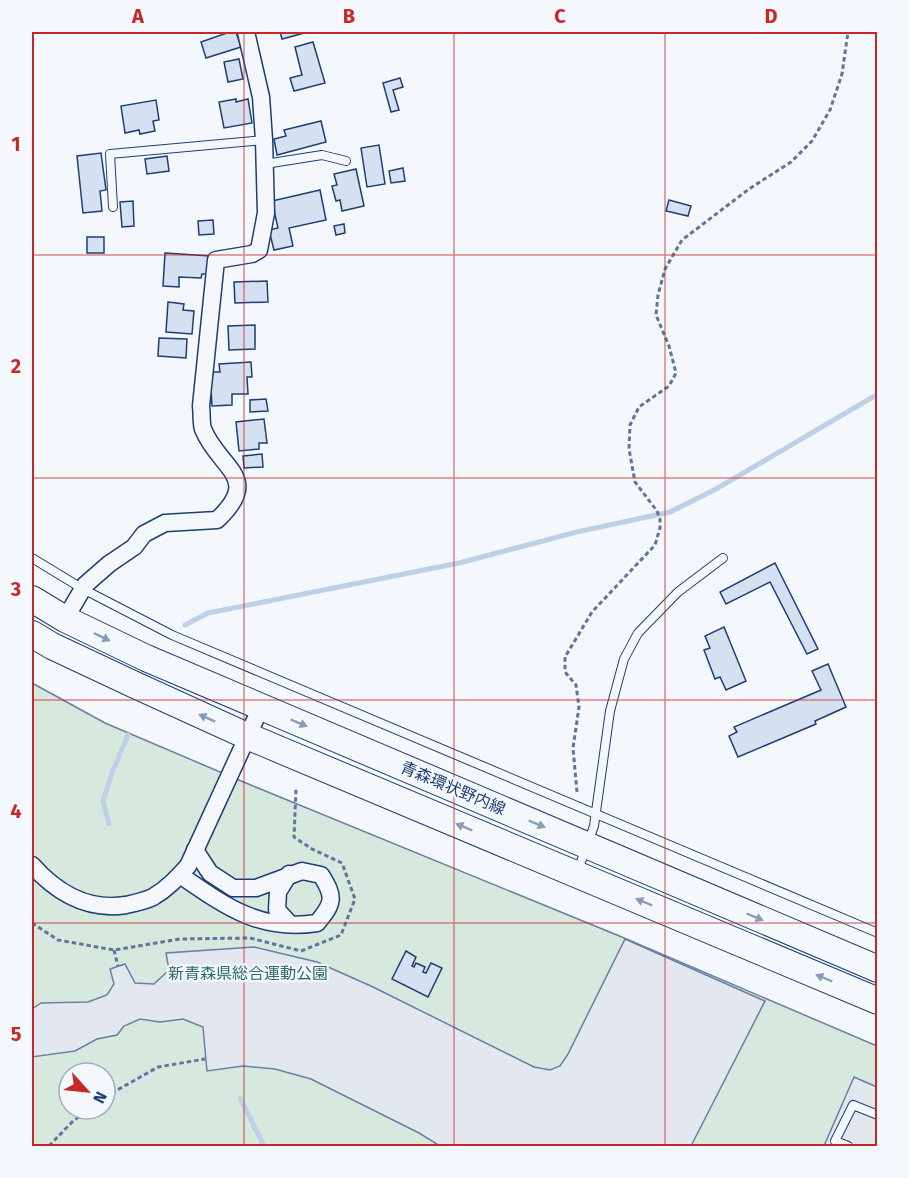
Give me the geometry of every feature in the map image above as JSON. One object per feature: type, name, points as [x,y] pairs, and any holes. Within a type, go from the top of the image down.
[{"type":"main road","name":"青森環状野内線","points":[[32,599],[65,619],[146,658],[878,969]]},
{"type":"main road","name":"青森環状野内線","points":[[32,634],[125,680],[248,736],[878,1001]]},
{"type":"main road","points":[[714,931],[724,904]]},
{"type":"street","points":[[65,619],[83,589],[109,564],[134,547],[144,534],[165,523],[217,520],[232,506],[238,492],[234,475],[203,429],[201,406],[216,260],[252,254],[259,250],[266,213],[261,97],[246,32]]},
{"type":"street","points":[[32,865],[44,879],[62,892],[86,903],[108,908],[151,898],[172,884],[188,866],[261,707]]},
{"type":"street","points":[[180,875],[246,916],[271,923],[299,926],[317,923],[330,908],[330,890],[321,875],[302,871],[256,888],[233,888],[210,873],[195,850]]},
{"type":"street","points":[[289,874],[278,892],[277,910],[290,924]]},
{"type":"lane","points":[[113,207],[110,154],[264,140]]},
{"type":"lane","points":[[265,164],[322,154],[346,161]]},
{"type":"lane","points":[[32,558],[83,589],[172,635],[878,933]]},
{"type":"lane","points":[[576,874],[588,845],[595,815],[610,711],[624,659],[638,633],[678,592],[723,558]]},
{"type":"lane","points":[[848,1146],[835,1141],[853,1105],[878,1115]]},
{"type":"path","points":[[579,808],[573,748],[579,707],[576,685],[565,672],[565,657],[592,612],[655,546],[660,528],[657,511],[635,482],[630,425],[639,407],[669,386],[676,373],[669,346],[656,315],[658,295],[665,269],[682,240],[749,189],[791,162],[812,141],[830,110],[842,74],[848,32]]},
{"type":"path","points":[[114,950],[118,966]]},
{"type":"path","points":[[117,1091],[158,1067],[205,1059]]},
{"type":"path","points":[[49,1146],[73,1121]]},
{"type":"green space","name":"新青森県総合運動公園","points":[[32,683],[105,723],[617,935],[877,1046],[877,1146],[32,1146]]},
{"type":"shaded area","points":[[625,939],[765,1001],[691,1146],[440,1146],[419,1133],[311,1079],[275,1069],[243,1066],[207,1071],[203,1027],[183,1019],[160,1022],[140,1019],[124,1026],[117,1035],[97,1039],[75,1051],[32,1057],[32,1009],[41,1003],[88,1002],[107,995],[114,984],[110,969],[125,964],[135,983],[154,984],[169,970],[166,953],[254,947],[317,962],[373,987],[534,1067],[550,1070],[560,1066],[568,1054]]},
{"type":"shaded area","points":[[854,1077],[877,1087],[877,1146],[824,1146]]},
{"type":"building","points":[[227,32],[236,32],[241,47],[206,58],[201,42]]},
{"type":"building","points":[[280,32],[308,32],[282,39]]},
{"type":"building","points":[[313,42],[325,83],[294,91],[290,78],[302,75],[295,47]]},
{"type":"building","points":[[239,59],[243,79],[228,82],[224,62]]},
{"type":"building","points":[[400,78],[403,87],[393,90],[399,110],[391,112],[383,83]]},
{"type":"building","points":[[236,99],[236,102],[248,99],[252,123],[224,128],[219,102]]},
{"type":"building","points":[[156,100],[159,120],[153,121],[155,131],[140,134],[139,130],[125,133],[121,106]]},
{"type":"building","points":[[321,121],[326,142],[277,155],[274,139],[286,136],[284,130]]},
{"type":"building","points":[[379,145],[385,184],[367,187],[361,148]]},
{"type":"building","points":[[101,153],[106,190],[100,191],[102,211],[83,213],[77,156]]},
{"type":"building","points":[[167,156],[169,171],[147,174],[145,159]]},
{"type":"building","points":[[403,168],[405,181],[391,183],[389,171]]},
{"type":"building","points":[[356,169],[364,206],[342,211],[340,200],[336,201],[332,186],[337,185],[334,174]]},
{"type":"building","points":[[320,190],[326,220],[289,228],[293,246],[274,250],[269,230],[278,228],[272,201]]},
{"type":"building","points":[[669,200],[691,206],[688,216],[666,211]]},
{"type":"building","points":[[133,201],[134,226],[122,227],[120,202]]},
{"type":"building","points":[[213,220],[214,234],[199,235],[198,221]]},
{"type":"building","points":[[344,224],[345,233],[336,235],[334,226]]},
{"type":"building","points":[[87,237],[104,237],[104,253],[87,253]]},
{"type":"building","points":[[165,253],[210,256],[208,274],[202,274],[201,278],[179,277],[179,287],[163,286]]},
{"type":"building","points":[[267,281],[268,302],[235,303],[234,282]]},
{"type":"building","points":[[168,302],[184,304],[183,310],[194,311],[192,334],[166,332]]},
{"type":"building","points":[[255,325],[255,349],[229,350],[228,326]]},
{"type":"building","points":[[159,338],[187,339],[186,358],[158,356]]},
{"type":"building","points":[[251,362],[252,377],[247,377],[248,394],[232,394],[232,405],[212,406],[210,372],[220,372],[219,364]]},
{"type":"building","points":[[266,399],[268,411],[250,412],[250,400]]},
{"type":"building","points":[[264,419],[267,443],[259,443],[259,449],[239,451],[236,422]]},
{"type":"building","points":[[262,454],[263,467],[244,468],[243,456]]},
{"type":"building","points":[[775,563],[818,649],[807,654],[770,582],[726,604],[720,592]]},
{"type":"building","points":[[724,627],[746,681],[726,690],[720,677],[715,679],[704,650],[710,648],[705,636]]},
{"type":"building","points":[[828,664],[846,707],[815,721],[816,724],[738,757],[729,736],[737,732],[734,727],[821,690],[812,671]]},
{"type":"building","points":[[406,951],[416,957],[412,966],[414,967],[416,963],[425,967],[423,972],[426,973],[431,963],[442,968],[428,997],[392,979]]},
{"type":"waterway","points":[[185,625],[208,613],[459,563],[577,532],[670,512],[716,489],[878,394]]},
{"type":"waterway","points":[[109,824],[103,801],[128,735]]},
{"type":"waterway","points":[[240,1098],[264,1146]]}]
